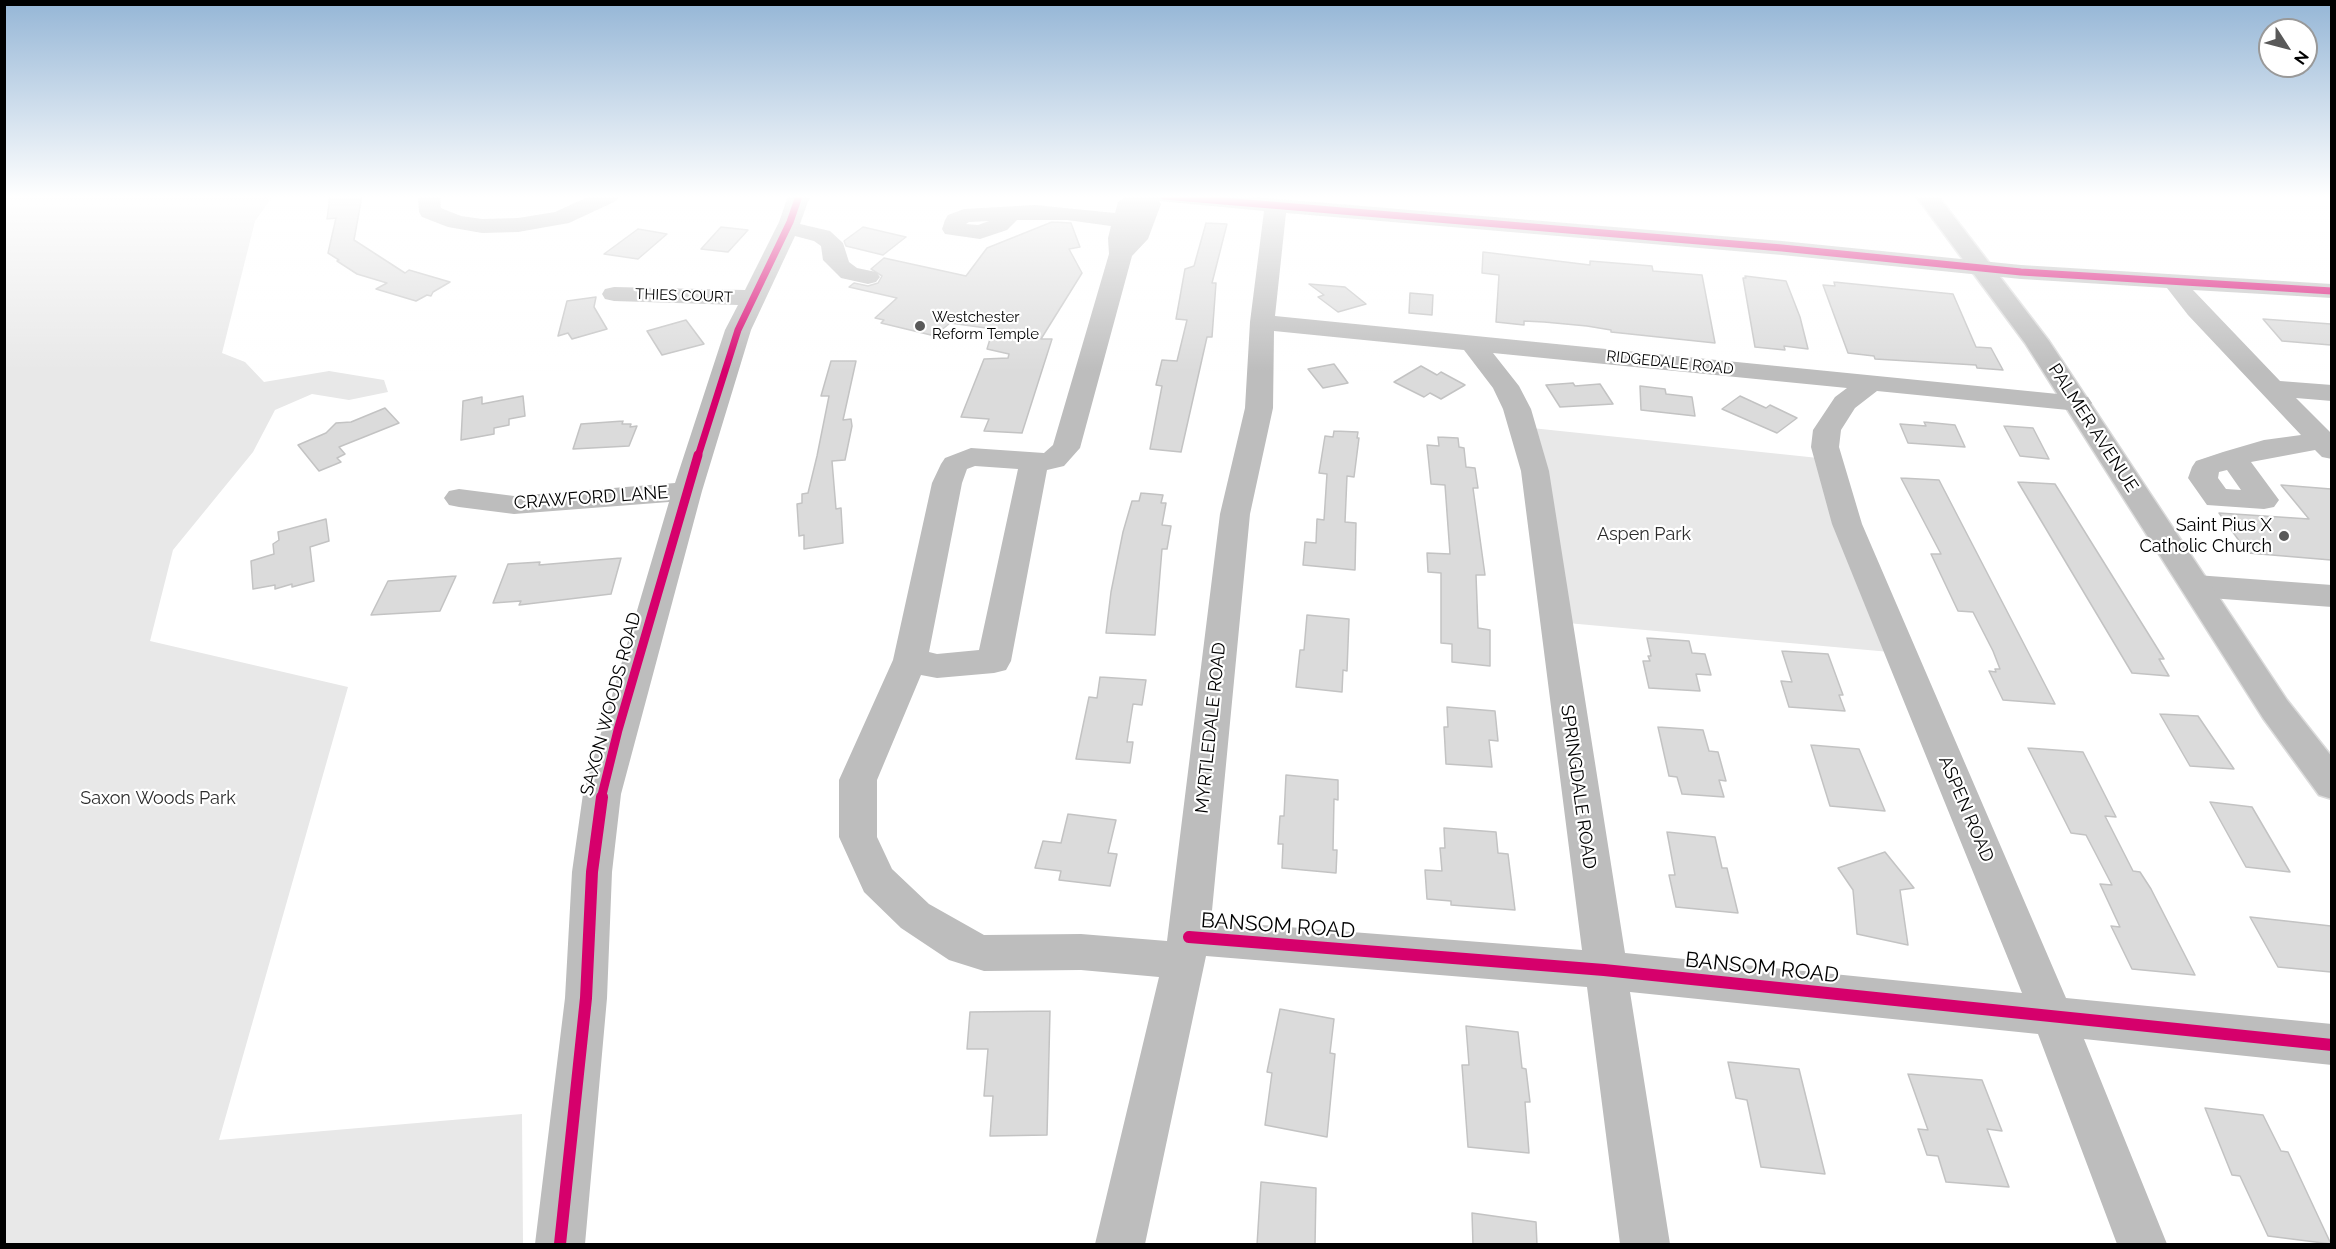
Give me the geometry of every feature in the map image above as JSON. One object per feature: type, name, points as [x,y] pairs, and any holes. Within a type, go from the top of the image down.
[{"type":"street","name":"SAXON WOODS ROAD","points":[[560,1245],[585,1009],[592,872],[602,794],[618,730],[687,491],[738,330],[773,254]]},
{"type":"street","points":[[834,254],[835,260],[849,273],[868,277]]},
{"type":"street","points":[[910,660],[937,666],[994,661],[1034,461],[1054,460],[1066,448],[1121,254]]},
{"type":"street","name":"MYRTLEDALE ROAD","points":[[1120,1245],[1186,949],[1235,514],[1259,408],[1262,322],[1270,254]]},
{"type":"street","points":[[1845,254],[2175,283],[2331,291]]},
{"type":"street","name":"PALMER AVENUE","points":[[1973,254],[2078,403],[2276,709],[2331,785]]},
{"type":"street","points":[[2175,283],[2271,388],[2321,435]]},
{"type":"street","name":"THIES COURT","points":[[614,294],[753,298]]},
{"type":"street","name":"RIDGEDALE ROAD","points":[[1262,322],[2078,403]]},
{"type":"street","name":"SPRINGDALE ROAD","points":[[1473,344],[1506,386],[1517,409],[1535,471],[1604,970],[1645,1245]]},
{"type":"street","name":"ASPEN ROAD","points":[[1870,383],[1845,403],[1827,430],[1825,447],[1846,524],[2053,1017],[2142,1245]]},
{"type":"street","points":[[2271,388],[2331,393]]},
{"type":"street","points":[[2233,458],[2321,435]]},
{"type":"street","name":"BANSOM ROAD","points":[[1034,461],[971,457],[955,464],[947,483],[910,660],[858,780],[858,837],[878,880],[915,916],[964,947],[1014,954],[1186,949],[1604,970],[2331,1045]]},
{"type":"street","name":"CRAWFORD LANE","points":[[459,498],[513,505],[687,491]]},
{"type":"street","points":[[2196,586],[2331,596]]},
{"type":"green space","name":"Saxon Woods Park","points":[[5,254],[247,254],[222,353],[245,362],[264,382],[329,371],[384,380],[388,392],[349,400],[312,394],[275,410],[253,452],[173,550],[150,641],[348,687],[219,1140],[522,1114],[523,1244],[5,1244]]},
{"type":"green space","name":"Aspen Park","points":[[1522,427],[1828,459],[1901,653],[1556,622]]},
{"type":"building","points":[[330,254],[376,254],[405,273],[409,270],[450,282],[433,292],[431,296],[427,295],[416,301],[376,289],[387,283],[357,274],[337,261],[339,260]]},
{"type":"building","points":[[606,254],[643,254],[638,259]]},
{"type":"building","name":"Westchester Reform Temple","points":[[982,254],[1072,254],[1082,273],[1041,339],[1052,339],[1022,433],[984,431],[989,419],[961,417],[984,359],[1008,358],[1009,354],[987,349],[993,329],[950,323],[931,335],[881,323],[884,320],[875,318],[897,298],[849,287],[854,283],[868,286],[878,283],[882,276],[871,269],[884,258],[966,276]]},
{"type":"building","points":[[1197,254],[1219,254],[1212,283],[1216,283],[1212,337],[1207,337],[1181,452],[1150,449],[1162,386],[1156,385],[1162,360],[1177,361],[1187,320],[1176,319],[1185,269],[1194,266]]},
{"type":"building","points":[[1483,254],[1502,254],[1590,265],[1590,261],[1652,266],[1653,271],[1702,275],[1715,343],[1611,332],[1611,330],[1587,326],[1524,321],[1524,325],[1496,322],[1499,275],[1482,273]]},
{"type":"building","points":[[1745,276],[1786,281],[1800,317],[1808,349],[1784,346],[1785,350],[1755,347],[1743,278],[1746,278]]},
{"type":"building","points":[[1834,282],[1953,294],[1976,347],[1991,348],[2003,370],[1977,368],[1976,365],[1875,359],[1874,356],[1848,353],[1823,285],[1835,286]]},
{"type":"building","points":[[1309,284],[1345,287],[1366,304],[1338,312],[1318,297],[1324,295]]},
{"type":"building","points":[[1410,293],[1433,295],[1432,315],[1409,313]]},
{"type":"building","points":[[596,297],[594,307],[607,329],[572,339],[568,333],[558,336],[567,301]]},
{"type":"building","points":[[2263,319],[2331,324],[2331,345],[2282,341]]},
{"type":"building","points":[[686,320],[704,344],[662,355],[647,331]]},
{"type":"building","points":[[831,361],[856,361],[843,420],[851,419],[852,426],[845,460],[832,461],[836,509],[841,508],[843,543],[804,549],[804,535],[799,536],[797,504],[802,503],[802,494],[808,493],[817,456],[829,396],[821,396]]},
{"type":"building","points":[[1334,364],[1348,383],[1323,388],[1308,369]]},
{"type":"building","points":[[1421,366],[1437,375],[1441,372],[1465,385],[1441,399],[1430,393],[1424,397],[1394,382]]},
{"type":"building","points":[[1573,383],[1575,386],[1600,384],[1613,404],[1560,407],[1546,385]]},
{"type":"building","points":[[1640,386],[1665,389],[1666,394],[1692,397],[1695,416],[1641,410]]},
{"type":"building","points":[[523,396],[525,416],[509,419],[509,425],[494,428],[494,434],[461,440],[463,401],[482,397],[482,404]]},
{"type":"building","points":[[1740,396],[1766,408],[1770,405],[1797,418],[1777,433],[1722,409]]},
{"type":"building","points":[[385,408],[399,423],[339,447],[345,454],[337,458],[341,462],[319,471],[298,445],[326,433],[336,423],[351,422]]},
{"type":"building","points":[[623,421],[622,424],[631,424],[630,427],[637,426],[629,446],[573,449],[581,424]]},
{"type":"building","points":[[1924,422],[1955,425],[1965,447],[1908,443],[1900,424],[1926,426]]},
{"type":"building","points":[[2004,426],[2033,428],[2049,459],[2020,456]]},
{"type":"building","points":[[1334,431],[1358,432],[1357,438],[1359,438],[1354,477],[1347,476],[1345,522],[1356,523],[1355,570],[1303,565],[1305,542],[1316,543],[1317,519],[1324,520],[1327,474],[1319,473],[1325,436],[1333,437]]},
{"type":"building","points":[[1438,437],[1458,438],[1459,447],[1464,448],[1466,467],[1475,468],[1478,488],[1473,488],[1485,575],[1476,575],[1478,628],[1490,630],[1490,666],[1452,662],[1452,644],[1441,643],[1441,573],[1428,572],[1427,553],[1450,554],[1445,485],[1431,484],[1427,445],[1439,446]]},
{"type":"building","points":[[1901,478],[1939,480],[2055,704],[2003,700],[1989,671],[1996,672],[1995,669],[2000,669],[1993,651],[1973,612],[1958,611],[1931,554],[1941,554]]},
{"type":"building","points":[[2018,482],[2055,484],[2164,659],[2159,659],[2169,676],[2132,673]]},
{"type":"building","name":"Saint Pius X Catholic Church","points":[[2281,485],[2331,489],[2331,560],[2248,553],[2219,513],[2309,519]]},
{"type":"building","points":[[1141,493],[1163,495],[1161,503],[1166,503],[1162,525],[1171,526],[1167,549],[1162,549],[1155,635],[1106,633],[1111,592],[1123,532],[1132,501],[1139,501]]},
{"type":"building","points":[[326,519],[329,541],[310,547],[314,581],[292,587],[292,584],[275,589],[275,585],[253,589],[251,561],[274,554],[273,544],[279,540],[278,532]]},
{"type":"building","points":[[621,558],[611,594],[519,605],[521,601],[493,603],[508,564],[540,562],[539,565]]},
{"type":"building","points":[[456,576],[440,611],[371,615],[388,581]]},
{"type":"building","points":[[1307,615],[1349,619],[1347,671],[1343,670],[1342,692],[1296,687],[1300,650],[1304,650]]},
{"type":"building","points":[[1647,638],[1689,641],[1692,653],[1705,654],[1711,675],[1696,674],[1700,691],[1649,688],[1643,661],[1650,661],[1648,656],[1651,656]]},
{"type":"building","points":[[1782,651],[1828,654],[1843,695],[1839,695],[1845,711],[1789,707],[1781,681],[1792,682]]},
{"type":"building","points":[[1100,677],[1146,680],[1142,705],[1133,704],[1127,742],[1133,742],[1130,763],[1076,759],[1089,697],[1097,698]]},
{"type":"building","points":[[1447,707],[1495,711],[1498,741],[1489,740],[1492,767],[1446,764],[1444,727],[1448,727]]},
{"type":"building","points":[[2160,714],[2198,716],[2234,769],[2190,766]]},
{"type":"building","points":[[1658,727],[1703,730],[1709,751],[1718,752],[1726,781],[1719,780],[1724,797],[1682,794],[1677,777],[1669,776]]},
{"type":"building","points":[[1811,745],[1859,749],[1885,811],[1830,806]]},
{"type":"building","points":[[2028,748],[2083,752],[2116,817],[2105,816],[2133,871],[2140,872],[2151,889],[2195,975],[2132,969],[2111,926],[2120,927],[2100,884],[2112,885],[2086,835],[2071,833]]},
{"type":"building","points":[[1286,775],[1338,780],[1338,800],[1334,799],[1333,850],[1337,850],[1336,873],[1282,868],[1283,844],[1278,844],[1280,816],[1284,816]]},
{"type":"building","points":[[2210,802],[2252,807],[2290,872],[2246,867]]},
{"type":"building","points":[[1068,814],[1116,820],[1108,853],[1117,854],[1110,886],[1059,880],[1061,871],[1035,868],[1043,841],[1061,843]]},
{"type":"building","points":[[1444,828],[1496,832],[1498,853],[1508,854],[1515,910],[1451,905],[1451,901],[1427,899],[1425,870],[1442,871],[1440,848],[1445,848]]},
{"type":"building","points":[[1667,832],[1715,837],[1722,868],[1727,868],[1738,913],[1676,907],[1669,875],[1675,875]]},
{"type":"building","points":[[1885,852],[1914,888],[1900,890],[1908,945],[1857,934],[1853,890],[1838,868]]},
{"type":"building","points":[[2250,917],[2331,926],[2331,972],[2278,967]]},
{"type":"building","points":[[1280,1009],[1334,1019],[1330,1053],[1335,1054],[1327,1137],[1265,1125],[1272,1073],[1267,1072]]},
{"type":"building","points":[[1050,1011],[1047,1135],[990,1136],[993,1096],[984,1096],[988,1049],[967,1049],[970,1012]]},
{"type":"building","points":[[1466,1026],[1518,1032],[1522,1068],[1526,1069],[1530,1102],[1525,1102],[1529,1153],[1468,1147],[1462,1065],[1469,1065]]},
{"type":"building","points":[[1728,1062],[1799,1069],[1825,1174],[1761,1167],[1747,1100],[1736,1098]]},
{"type":"building","points":[[1908,1074],[1982,1080],[2002,1131],[1987,1129],[2009,1187],[1946,1182],[1938,1156],[1927,1155],[1918,1129],[1928,1130]]},
{"type":"building","points":[[2205,1108],[2263,1115],[2281,1151],[2288,1152],[2331,1244],[2268,1236],[2240,1176],[2232,1175]]},
{"type":"building","points":[[1261,1182],[1316,1188],[1315,1245],[1257,1245]]},
{"type":"building","points":[[1472,1213],[1536,1222],[1537,1245],[1473,1245]]},
{"type":"cycle path","points":[[560,1244],[586,998],[592,872],[602,794],[618,730],[687,491],[738,330],[774,254]]},
{"type":"cycle path","points":[[1845,254],[2021,272],[2332,291]]},
{"type":"cycle path","points":[[1189,937],[1604,970],[2332,1045]]},
{"type":"place","name":"Westchester Reform Temple","points":[[920,326]]},
{"type":"place","name":"Saint Pius X Catholic Church","points":[[2284,536]]}]
